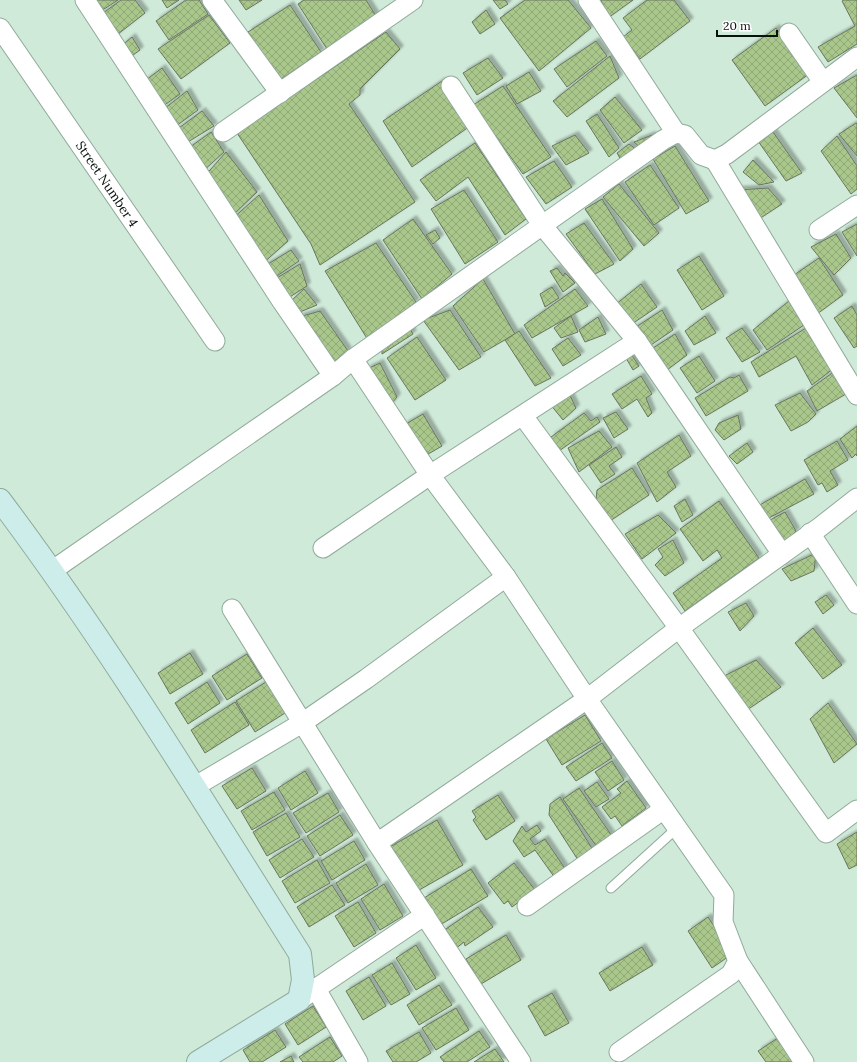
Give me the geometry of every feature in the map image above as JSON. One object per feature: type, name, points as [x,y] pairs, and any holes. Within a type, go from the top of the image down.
[{"type":"street","points":[[85,0],[280,300],[333,376]]},
{"type":"street","points":[[212,0],[280,93]]},
{"type":"street","points":[[223,132],[413,0]]},
{"type":"street","points":[[588,0],[676,134]]},
{"type":"street","name":"Street Number 4","points":[[0,28],[215,341]]},
{"type":"street","points":[[789,33],[823,82]]},
{"type":"street","points":[[715,160],[727,154],[857,58]]},
{"type":"street","points":[[451,86],[542,225],[637,340],[782,554]]},
{"type":"street","points":[[53,570],[333,376],[353,359],[663,140],[676,134],[684,135],[701,155],[715,160],[857,394]]},
{"type":"street","points":[[818,230],[857,205]]},
{"type":"street","points":[[323,548],[430,475],[523,416],[637,340]]},
{"type":"street","points":[[353,359],[430,475],[506,577],[587,699],[724,895],[723,922],[738,961],[804,1062]]},
{"type":"street","points":[[523,416],[679,628],[826,833],[857,810]]},
{"type":"street","points":[[377,843],[587,699],[679,628],[857,498]]},
{"type":"street","points":[[0,500],[53,570],[194,787],[300,954],[303,980],[307,994],[358,1062]]},
{"type":"street","points":[[810,533],[857,604]]},
{"type":"street","points":[[194,787],[302,723],[366,679],[506,577]]},
{"type":"street","points":[[232,610],[377,843],[521,1062]]},
{"type":"street","points":[[527,906],[664,809]]},
{"type":"street","points":[[201,1061],[307,994],[424,915]]},
{"type":"street","points":[[619,1052],[731,974],[738,961]]},
{"type":"lane","points":[[611,888],[677,828]]},
{"type":"building","points":[[92,0],[118,0],[98,13]]},
{"type":"building","points":[[121,0],[135,0],[145,13],[113,38],[99,16]]},
{"type":"building","points":[[162,0],[179,0],[167,8]]},
{"type":"building","points":[[186,0],[199,0],[208,14],[169,40],[156,21]]},
{"type":"building","points":[[239,0],[262,0],[246,10]]},
{"type":"building","points":[[304,0],[366,0],[376,16],[327,49],[298,4]]},
{"type":"building","points":[[493,0],[505,0],[508,4],[500,9]]},
{"type":"building","points":[[525,0],[568,0],[591,28],[539,71],[500,18]]},
{"type":"building","points":[[601,0],[633,0],[608,18]]},
{"type":"building","points":[[647,0],[674,0],[690,21],[640,59],[623,37],[632,30],[623,18]]},
{"type":"building","points":[[857,0],[857,44],[828,62],[818,47],[855,26],[842,1]]},
{"type":"building","points":[[290,5],[321,52],[280,80],[248,32]]},
{"type":"building","points":[[486,10],[495,24],[480,34],[472,22]]},
{"type":"building","points":[[209,15],[230,43],[181,79],[158,49]]},
{"type":"building","points":[[776,28],[809,74],[765,106],[732,60]]},
{"type":"building","points":[[386,32],[400,49],[360,89],[360,95],[349,104],[415,202],[320,265],[311,244],[237,133]]},
{"type":"building","points":[[132,37],[140,50],[126,60],[119,48]]},
{"type":"building","points":[[596,41],[607,56],[567,87],[554,69]]},
{"type":"building","points":[[610,56],[619,78],[567,117],[553,101]]},
{"type":"building","points":[[488,58],[503,78],[477,95],[463,73]]},
{"type":"building","points":[[162,68],[180,94],[159,109],[142,83]]},
{"type":"building","points":[[529,72],[541,91],[517,104],[506,86]]},
{"type":"building","points":[[857,75],[857,118],[834,88]]},
{"type":"building","points":[[442,81],[473,124],[412,167],[383,121]]},
{"type":"building","points":[[503,86],[551,157],[523,174],[473,105]]},
{"type":"building","points":[[187,91],[198,110],[172,129],[160,112]]},
{"type":"building","points":[[615,97],[642,130],[624,143],[600,110]]},
{"type":"building","points":[[202,111],[214,126],[183,145],[175,131]]},
{"type":"building","points":[[597,114],[619,148],[609,157],[586,121]]},
{"type":"building","points":[[856,123],[857,124],[857,156],[839,134]]},
{"type":"building","points":[[211,132],[224,152],[201,173],[186,150]]},
{"type":"building","points":[[773,132],[802,173],[786,181],[758,141]]},
{"type":"building","points":[[575,135],[589,153],[566,165],[552,146]]},
{"type":"building","points":[[652,135],[655,140],[642,149],[634,142]]},
{"type":"building","points":[[837,136],[857,166],[857,189],[851,194],[821,151]]},
{"type":"building","points":[[475,143],[526,219],[505,235],[468,177],[436,201],[420,180]]},
{"type":"building","points":[[629,144],[637,150],[621,160],[617,153]]},
{"type":"building","points":[[675,146],[709,201],[686,214],[653,159]]},
{"type":"building","points":[[226,152],[257,192],[230,218],[203,178]]},
{"type":"building","points":[[753,160],[774,182],[759,185],[743,172]]},
{"type":"building","points":[[554,161],[572,187],[546,204],[526,177]]},
{"type":"building","points":[[650,165],[679,208],[654,225],[625,182]]},
{"type":"building","points":[[619,184],[659,233],[644,246],[603,197]]},
{"type":"building","points":[[768,188],[782,204],[756,221],[738,190]]},
{"type":"building","points":[[464,190],[498,242],[465,264],[431,209]]},
{"type":"building","points":[[259,195],[288,241],[261,265],[231,220]]},
{"type":"building","points":[[602,199],[633,249],[620,261],[585,209]]},
{"type":"building","points":[[413,219],[452,274],[422,299],[383,240]]},
{"type":"building","points":[[584,223],[614,264],[595,274],[566,234]]},
{"type":"building","points":[[857,224],[857,256],[842,232]]},
{"type":"building","points":[[435,230],[440,238],[433,244],[426,235]]},
{"type":"building","points":[[836,234],[851,258],[834,275],[811,247]]},
{"type":"building","points":[[376,243],[416,302],[368,340],[325,271]]},
{"type":"building","points":[[291,250],[299,261],[271,280],[263,267]]},
{"type":"building","points":[[699,256],[724,296],[702,310],[677,270]]},
{"type":"building","points":[[819,258],[843,295],[817,314],[794,275]]},
{"type":"building","points":[[300,264],[307,286],[285,300],[272,281]]},
{"type":"building","points":[[557,268],[563,276],[565,273],[575,283],[563,292],[550,271]]},
{"type":"building","points":[[483,279],[515,334],[484,352],[453,306]]},
{"type":"building","points":[[641,284],[657,307],[629,326],[615,305]]},
{"type":"building","points":[[552,287],[559,298],[545,307],[540,294]]},
{"type":"building","points":[[304,289],[317,305],[300,312],[291,301]]},
{"type":"building","points":[[575,289],[588,306],[532,338],[524,325]]},
{"type":"building","points":[[789,301],[804,325],[767,350],[753,330]]},
{"type":"building","points":[[852,306],[857,315],[857,346],[854,348],[834,318]]},
{"type":"building","points":[[450,310],[481,357],[459,370],[423,320]]},
{"type":"building","points":[[662,310],[673,330],[645,349],[633,329]]},
{"type":"building","points":[[320,311],[348,351],[331,364],[299,317]]},
{"type":"building","points":[[571,316],[578,332],[561,338],[554,328]]},
{"type":"building","points":[[705,316],[716,333],[694,345],[685,331]]},
{"type":"building","points":[[598,317],[606,334],[585,342],[579,330]]},
{"type":"building","points":[[409,327],[413,334],[382,354],[382,343]]},
{"type":"building","points":[[742,328],[760,352],[742,362],[726,338]]},
{"type":"building","points":[[806,328],[833,369],[812,385],[796,356],[759,377],[751,362]]},
{"type":"building","points":[[519,331],[551,378],[535,386],[505,340]]},
{"type":"building","points":[[675,334],[687,355],[663,373],[650,350]]},
{"type":"building","points":[[417,337],[446,380],[415,400],[387,358]]},
{"type":"building","points":[[568,338],[581,355],[563,366],[552,349]]},
{"type":"building","points":[[631,354],[639,366],[633,370],[626,358]]},
{"type":"building","points":[[699,356],[715,381],[697,393],[680,368]]},
{"type":"building","points":[[380,363],[397,397],[388,408],[367,369]]},
{"type":"building","points":[[835,371],[851,391],[817,411],[807,391]]},
{"type":"building","points":[[739,375],[748,391],[706,416],[695,398],[730,377],[734,378]]},
{"type":"building","points":[[641,376],[652,394],[646,398],[652,413],[648,417],[637,399],[622,409],[612,394]]},
{"type":"building","points":[[567,389],[576,408],[563,420],[550,404]]},
{"type":"building","points":[[800,393],[816,414],[808,422],[791,431],[775,405]]},
{"type":"building","points":[[616,412],[628,429],[614,438],[603,418]]},
{"type":"building","points":[[584,413],[591,421],[597,417],[600,422],[559,451],[551,437]]},
{"type":"building","points":[[423,414],[442,446],[423,457],[404,425]]},
{"type":"building","points":[[738,415],[741,429],[724,440],[715,430],[719,423]]},
{"type":"building","points":[[857,426],[857,456],[856,454],[852,458],[840,439]]},
{"type":"building","points":[[599,431],[612,447],[579,472],[568,448]]},
{"type":"building","points":[[679,435],[691,456],[667,472],[676,487],[657,502],[637,463]]},
{"type":"building","points":[[837,441],[848,460],[830,471],[838,485],[827,492],[822,483],[818,485],[804,460]]},
{"type":"building","points":[[747,443],[753,452],[737,464],[729,456]]},
{"type":"building","points":[[616,447],[622,457],[609,466],[615,474],[601,483],[589,465]]},
{"type":"building","points":[[632,468],[649,495],[610,521],[596,500],[597,490]]},
{"type":"building","points":[[805,479],[814,494],[767,519],[758,506]]},
{"type":"building","points":[[685,499],[693,515],[682,522],[674,506]]},
{"type":"building","points":[[719,501],[759,558],[685,611],[673,593],[722,558],[717,550],[703,561],[680,529]]},
{"type":"building","points":[[785,512],[796,531],[784,543],[770,520]]},
{"type":"building","points":[[658,515],[676,533],[642,559],[625,534]]},
{"type":"building","points":[[673,540],[684,563],[665,576],[655,565],[663,557],[658,549]]},
{"type":"building","points":[[816,553],[814,571],[791,581],[782,569]]},
{"type":"building","points":[[826,595],[834,605],[823,614],[815,602]]},
{"type":"building","points":[[746,603],[754,616],[740,631],[728,612]]},
{"type":"building","points":[[813,628],[842,665],[823,679],[795,643]]},
{"type":"building","points":[[190,653],[203,674],[170,694],[158,673]]},
{"type":"building","points":[[247,654],[262,678],[227,700],[212,676]]},
{"type":"building","points":[[756,660],[781,687],[747,710],[724,676]]},
{"type":"building","points":[[207,682],[220,703],[188,724],[175,703]]},
{"type":"building","points":[[266,682],[285,713],[255,732],[236,701]]},
{"type":"building","points":[[235,702],[249,725],[205,753],[191,730]]},
{"type":"building","points":[[828,703],[857,744],[834,763],[810,719]]},
{"type":"building","points":[[585,715],[601,741],[562,765],[546,739]]},
{"type":"building","points":[[602,743],[612,758],[576,781],[566,767]]},
{"type":"building","points":[[612,761],[624,780],[608,791],[595,772]]},
{"type":"building","points":[[252,768],[266,791],[237,809],[222,786]]},
{"type":"building","points":[[305,771],[318,793],[291,810],[278,788]]},
{"type":"building","points":[[627,781],[646,808],[622,826],[615,816],[611,819],[602,807],[621,793],[617,789]]},
{"type":"building","points":[[597,782],[609,799],[596,807],[584,791]]},
{"type":"building","points":[[579,788],[614,839],[599,850],[563,799]]},
{"type":"building","points":[[274,792],[285,810],[252,830],[241,811]]},
{"type":"building","points":[[328,793],[339,812],[306,833],[293,813]]},
{"type":"building","points":[[498,795],[515,821],[486,840],[473,820],[476,817],[472,811]]},
{"type":"building","points":[[560,797],[593,850],[578,860],[549,815],[550,804]]},
{"type":"building","points":[[286,813],[300,837],[267,856],[253,832]]},
{"type":"building","points":[[340,815],[353,835],[320,856],[307,836]]},
{"type":"building","points":[[437,820],[463,865],[414,893],[388,848]]},
{"type":"building","points":[[537,825],[541,831],[530,839],[535,845],[545,839],[566,870],[555,878],[535,850],[524,857],[513,841],[522,826],[526,832]]},
{"type":"building","points":[[857,832],[857,865],[849,869],[837,844]]},
{"type":"building","points":[[302,839],[314,857],[280,878],[269,860]]},
{"type":"building","points":[[354,841],[365,860],[332,880],[321,861]]},
{"type":"building","points":[[317,860],[330,883],[295,903],[282,881]]},
{"type":"building","points":[[514,863],[535,890],[512,907],[508,901],[504,904],[488,883]]},
{"type":"building","points":[[366,864],[378,885],[348,903],[336,883]]},
{"type":"building","points":[[471,869],[488,896],[440,925],[424,898]]},
{"type":"building","points":[[384,884],[403,916],[380,930],[361,899]]},
{"type":"building","points":[[332,885],[345,905],[309,927],[297,907]]},
{"type":"building","points":[[358,902],[376,933],[354,947],[335,916]]},
{"type":"building","points":[[478,907],[493,927],[465,946],[464,942],[455,949],[443,931]]},
{"type":"building","points":[[708,917],[732,954],[712,968],[688,931]]},
{"type":"building","points":[[506,935],[521,960],[481,984],[466,959]]},
{"type":"building","points":[[416,945],[436,978],[416,990],[396,958]]},
{"type":"building","points":[[642,947],[653,965],[610,991],[599,973]]},
{"type":"building","points":[[392,963],[410,994],[391,1005],[372,975]]},
{"type":"building","points":[[369,977],[386,1006],[363,1020],[346,991]]},
{"type":"building","points":[[439,985],[452,1005],[419,1025],[407,1005]]},
{"type":"building","points":[[552,993],[569,1023],[545,1036],[528,1006]]},
{"type":"building","points":[[313,1006],[326,1027],[298,1045],[285,1024]]},
{"type":"building","points":[[456,1008],[469,1030],[436,1050],[422,1028]]},
{"type":"building","points":[[275,1030],[286,1047],[262,1062],[250,1062],[243,1050]]},
{"type":"building","points":[[479,1031],[490,1047],[467,1062],[444,1062],[440,1057]]},
{"type":"building","points":[[419,1032],[431,1053],[416,1062],[393,1062],[386,1051]]},
{"type":"building","points":[[784,1034],[803,1062],[766,1062],[758,1051]]},
{"type":"building","points":[[330,1037],[342,1056],[333,1062],[303,1062],[299,1057]]},
{"type":"building","points":[[495,1049],[504,1062],[474,1062]]},
{"type":"building","points":[[291,1056],[294,1062],[280,1062]]}]
